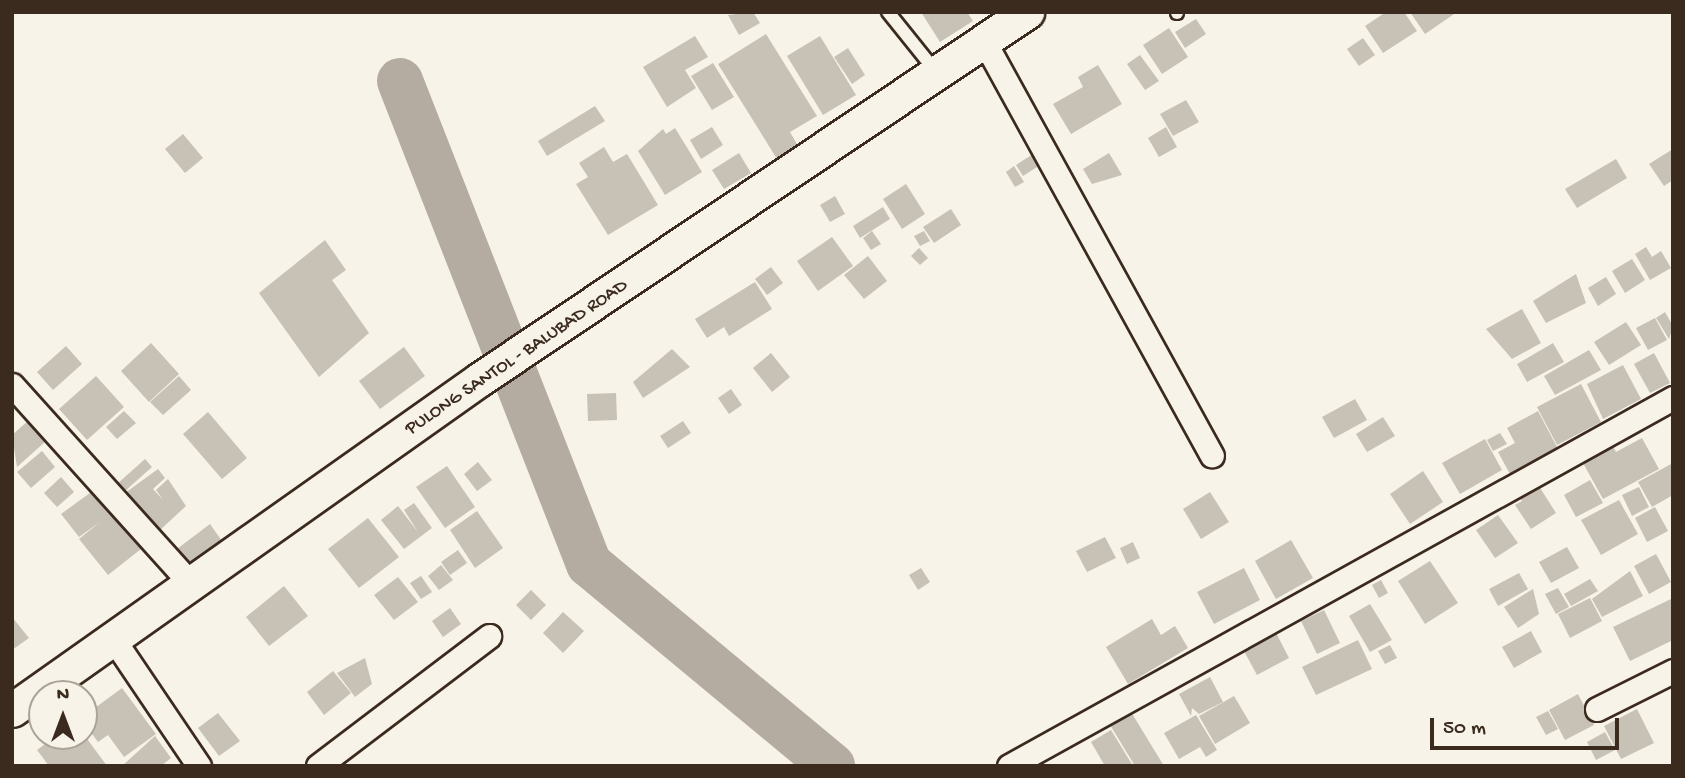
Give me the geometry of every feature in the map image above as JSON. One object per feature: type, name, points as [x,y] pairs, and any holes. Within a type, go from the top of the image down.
[{"type":"street","name":"PULONG SANTOL - BALUBAD ROAD","points":[[12,710],[193,586],[480,379],[531,348],[1027,12]]},
{"type":"street","points":[[984,41],[1212,455]]},
{"type":"street","points":[[12,385],[193,586]]},
{"type":"street","points":[[1009,766],[1673,398]]},
{"type":"street","points":[[318,766],[489,636]]},
{"type":"street","points":[[114,640],[199,766]]},
{"type":"street","points":[[1597,709],[1673,671]]},
{"type":"lane","points":[[888,12],[937,73]]},
{"type":"building","points":[[753,12],[760,23],[739,35],[728,15]]},
{"type":"building","points":[[921,12],[967,12],[973,21],[940,42]]},
{"type":"building","points":[[1386,12],[1404,12],[1417,31],[1383,53],[1365,26]]},
{"type":"building","points":[[1410,12],[1457,12],[1425,34]]},
{"type":"building","points":[[1196,19],[1206,34],[1185,48],[1175,32]]},
{"type":"building","points":[[1169,28],[1188,57],[1162,74],[1143,45]]},
{"type":"building","points":[[766,34],[817,116],[790,132],[798,146],[777,159],[718,64]]},
{"type":"building","points":[[695,36],[708,57],[685,70],[696,88],[667,107],[643,67]]},
{"type":"building","points":[[820,36],[856,95],[823,115],[787,56]]},
{"type":"building","points":[[1363,38],[1375,55],[1359,66],[1347,49]]},
{"type":"building","points":[[848,48],[865,75],[852,84],[834,57]]},
{"type":"building","points":[[1140,55],[1159,81],[1145,90],[1127,64]]},
{"type":"building","points":[[713,63],[734,97],[712,110],[691,76]]},
{"type":"building","points":[[1098,65],[1122,104],[1071,134],[1053,104],[1083,87],[1078,77]]},
{"type":"building","points":[[1186,100],[1199,122],[1173,136],[1160,114]]},
{"type":"building","points":[[595,106],[605,121],[547,156],[538,141]]},
{"type":"building","points":[[712,127],[723,145],[701,159],[690,140]]},
{"type":"building","points":[[1166,127],[1177,147],[1159,157],[1148,138]]},
{"type":"building","points":[[675,128],[702,172],[665,195],[638,151],[663,129],[666,134]]},
{"type":"building","points":[[183,134],[203,158],[185,173],[165,149]]},
{"type":"building","points":[[604,147],[613,162],[627,154],[658,205],[608,235],[576,184],[588,177],[579,163]]},
{"type":"building","points":[[1673,149],[1673,180],[1664,186],[1649,164]]},
{"type":"building","points":[[739,153],[751,173],[724,189],[712,170]]},
{"type":"building","points":[[1109,153],[1122,175],[1092,184],[1083,169]]},
{"type":"building","points":[[1033,154],[1040,165],[1023,176],[1016,165]]},
{"type":"building","points":[[1616,159],[1627,178],[1577,208],[1565,189]]},
{"type":"building","points":[[1014,166],[1024,182],[1015,187],[1006,172]]},
{"type":"building","points":[[906,184],[925,214],[902,229],[883,199]]},
{"type":"building","points":[[835,196],[845,214],[830,222],[820,205]]},
{"type":"building","points":[[883,207],[890,219],[860,238],[853,226]]},
{"type":"building","points":[[951,209],[961,225],[934,243],[923,227]]},
{"type":"building","points":[[872,231],[881,244],[871,250],[863,238]]},
{"type":"building","points":[[924,231],[930,241],[920,246],[914,236]]},
{"type":"building","points":[[832,237],[853,266],[818,291],[797,261]]},
{"type":"building","points":[[325,240],[346,270],[332,280],[369,333],[319,377],[259,293]]},
{"type":"building","points":[[1646,247],[1652,257],[1661,251],[1671,268],[1650,280],[1635,254]]},
{"type":"building","points":[[919,248],[928,258],[920,265],[911,256]]},
{"type":"building","points":[[868,256],[887,281],[864,299],[844,275]]},
{"type":"building","points":[[1632,259],[1645,280],[1625,293],[1612,271]]},
{"type":"building","points":[[771,267],[783,283],[767,295],[755,279]]},
{"type":"building","points":[[1576,274],[1586,303],[1546,323],[1533,301]]},
{"type":"building","points":[[1606,277],[1616,294],[1598,306],[1588,288]]},
{"type":"building","points":[[755,282],[772,309],[729,336],[724,327],[707,338],[695,319]]},
{"type":"building","points":[[1522,309],[1541,343],[1512,359],[1486,329]]},
{"type":"building","points":[[1665,312],[1673,326],[1669,339],[1656,318]]},
{"type":"building","points":[[1655,318],[1667,340],[1648,350],[1636,328]]},
{"type":"building","points":[[1626,322],[1641,345],[1609,365],[1594,342]]},
{"type":"building","points":[[151,343],[179,374],[149,402],[121,371]]},
{"type":"building","points":[[1553,343],[1564,362],[1527,382],[1517,364]]},
{"type":"building","points":[[66,346],[82,364],[53,390],[37,372]]},
{"type":"building","points":[[404,347],[425,376],[380,409],[359,381]]},
{"type":"building","points":[[672,349],[690,367],[643,398],[633,382]]},
{"type":"building","points":[[1589,350],[1601,370],[1555,395],[1544,376]]},
{"type":"building","points":[[771,353],[790,377],[772,392],[753,368]]},
{"type":"building","points":[[1654,353],[1670,383],[1650,393],[1634,364]]},
{"type":"building","points":[[1623,365],[1641,399],[1603,419],[1587,384]]},
{"type":"building","points":[[96,376],[124,407],[87,440],[59,409]]},
{"type":"building","points":[[179,376],[191,390],[163,415],[150,402]]},
{"type":"building","points":[[1581,384],[1601,422],[1557,445],[1537,407]]},
{"type":"building","points":[[731,389],[742,405],[729,414],[718,398]]},
{"type":"building","points":[[616,393],[617,420],[588,421],[587,394]]},
{"type":"building","points":[[1355,399],[1367,420],[1334,438],[1322,417]]},
{"type":"building","points":[[124,411],[136,423],[117,439],[106,427]]},
{"type":"building","points":[[1538,411],[1558,449],[1510,474],[1498,452],[1515,443],[1507,428]]},
{"type":"building","points":[[208,412],[247,458],[222,479],[183,434]]},
{"type":"building","points":[[1383,417],[1395,436],[1367,452],[1356,434]]},
{"type":"building","points":[[28,421],[46,441],[17,467],[12,435]]},
{"type":"building","points":[[683,421],[691,433],[668,448],[660,436]]},
{"type":"building","points":[[1500,433],[1507,444],[1493,451],[1487,440]]},
{"type":"building","points":[[1608,437],[1616,452],[1642,438],[1659,469],[1603,499],[1578,454]]},
{"type":"building","points":[[1485,439],[1502,470],[1460,494],[1442,463]]},
{"type":"building","points":[[42,451],[55,467],[31,488],[17,472]]},
{"type":"building","points":[[145,459],[152,467],[124,492],[117,484]]},
{"type":"building","points":[[478,462],[492,480],[477,491],[464,474]]},
{"type":"building","points":[[1673,463],[1673,495],[1652,507],[1638,482]]},
{"type":"building","points":[[447,466],[475,507],[445,528],[416,487]]},
{"type":"building","points":[[158,469],[165,478],[153,489],[163,500],[156,490],[168,479],[186,506],[159,531],[125,493]]},
{"type":"building","points":[[1423,471],[1443,502],[1410,524],[1390,494]]},
{"type":"building","points":[[61,477],[74,492],[57,507],[44,493]]},
{"type":"building","points":[[1590,480],[1603,503],[1576,517],[1564,495]]},
{"type":"building","points":[[1537,483],[1556,513],[1531,529],[1515,505],[1522,501],[1518,495]]},
{"type":"building","points":[[1639,487],[1649,507],[1632,516],[1622,495]]},
{"type":"building","points":[[94,490],[141,549],[108,575],[79,539],[100,522],[79,537],[61,514]]},
{"type":"building","points":[[1210,492],[1229,522],[1201,539],[1183,509]]},
{"type":"building","points":[[1619,500],[1638,534],[1601,555],[1581,520]]},
{"type":"building","points":[[414,503],[432,528],[404,549],[381,520],[398,506],[418,532],[404,510]]},
{"type":"building","points":[[1655,507],[1668,531],[1647,542],[1635,518]]},
{"type":"building","points":[[477,511],[503,548],[475,568],[450,530]]},
{"type":"building","points":[[1498,515],[1518,543],[1495,558],[1476,530]]},
{"type":"building","points":[[368,518],[399,557],[359,588],[328,549]]},
{"type":"building","points":[[210,524],[222,541],[185,568],[173,552]]},
{"type":"building","points":[[1105,537],[1116,558],[1087,572],[1076,551]]},
{"type":"building","points":[[1291,540],[1313,578],[1276,599],[1255,561]]},
{"type":"building","points":[[1133,542],[1140,558],[1127,564],[1120,548]]},
{"type":"building","points":[[1567,547],[1579,568],[1551,583],[1539,562]]},
{"type":"building","points":[[458,550],[467,563],[450,575],[441,562]]},
{"type":"building","points":[[1656,554],[1671,582],[1649,594],[1634,566]]},
{"type":"building","points":[[1430,561],[1458,603],[1425,624],[1398,581]]},
{"type":"building","points":[[441,565],[453,580],[439,590],[428,576]]},
{"type":"building","points":[[921,568],[930,582],[918,590],[909,575]]},
{"type":"building","points":[[1244,568],[1260,600],[1214,624],[1197,592]]},
{"type":"building","points":[[1630,571],[1643,596],[1602,617],[1592,599]]},
{"type":"building","points":[[1519,573],[1528,589],[1498,606],[1489,589]]},
{"type":"building","points":[[421,576],[432,592],[421,599],[410,583]]},
{"type":"building","points":[[398,577],[418,602],[394,620],[374,595]]},
{"type":"building","points":[[1590,579],[1598,591],[1571,606],[1564,594]]},
{"type":"building","points":[[1381,580],[1388,593],[1379,598],[1372,585]]},
{"type":"building","points":[[284,586],[308,616],[269,646],[246,617]]},
{"type":"building","points":[[1558,588],[1569,607],[1556,614],[1545,594]]},
{"type":"building","points":[[1533,589],[1539,614],[1518,628],[1504,607]]},
{"type":"building","points":[[531,590],[546,605],[531,620],[516,605]]},
{"type":"building","points":[[1590,598],[1602,621],[1570,638],[1558,614]]},
{"type":"building","points":[[1671,599],[1673,640],[1630,661],[1613,627]]},
{"type":"building","points":[[1370,604],[1392,640],[1370,652],[1349,616]]},
{"type":"building","points":[[450,608],[461,624],[443,637],[432,621]]},
{"type":"building","points":[[1324,610],[1340,643],[1317,654],[1301,621]]},
{"type":"building","points":[[563,612],[584,631],[563,653],[543,633]]},
{"type":"building","points":[[12,617],[29,638],[12,650]]},
{"type":"building","points":[[1152,619],[1161,635],[1175,626],[1188,648],[1128,684],[1106,647]]},
{"type":"building","points":[[1272,625],[1289,658],[1257,675],[1239,642]]},
{"type":"building","points":[[1531,631],[1542,652],[1514,668],[1502,647]]},
{"type":"building","points":[[1358,640],[1372,669],[1316,695],[1302,667]]},
{"type":"building","points":[[1390,645],[1397,658],[1385,664],[1378,651]]},
{"type":"building","points":[[365,658],[372,684],[355,697],[337,673]]},
{"type":"building","points":[[333,671],[351,693],[324,715],[307,692]]},
{"type":"building","points":[[1210,677],[1223,702],[1199,714],[1192,708],[1191,716],[1179,694]]},
{"type":"building","points":[[122,688],[156,734],[124,757],[108,735],[98,742],[98,706]]},
{"type":"building","points":[[1578,694],[1594,725],[1565,740],[1549,710]]},
{"type":"building","points":[[1234,696],[1250,723],[1215,744],[1199,716]]},
{"type":"building","points":[[1128,707],[1164,766],[1135,766],[1107,720]]},
{"type":"building","points":[[1637,709],[1654,743],[1621,759],[1604,726]]},
{"type":"building","points":[[1548,711],[1558,729],[1546,735],[1536,717]]},
{"type":"building","points":[[218,713],[240,741],[219,756],[198,728]]},
{"type":"building","points":[[1196,715],[1217,750],[1206,757],[1200,747],[1179,759],[1164,733]]},
{"type":"building","points":[[1111,730],[1133,766],[1105,766],[1091,742]]},
{"type":"building","points":[[1605,732],[1615,750],[1596,760],[1587,742]]},
{"type":"building","points":[[155,736],[171,758],[161,766],[122,766]]},
{"type":"building","points":[[37,750],[95,750],[107,766],[49,766]]},
{"type":"waterway","points":[[400,81],[589,564],[832,766]]}]
